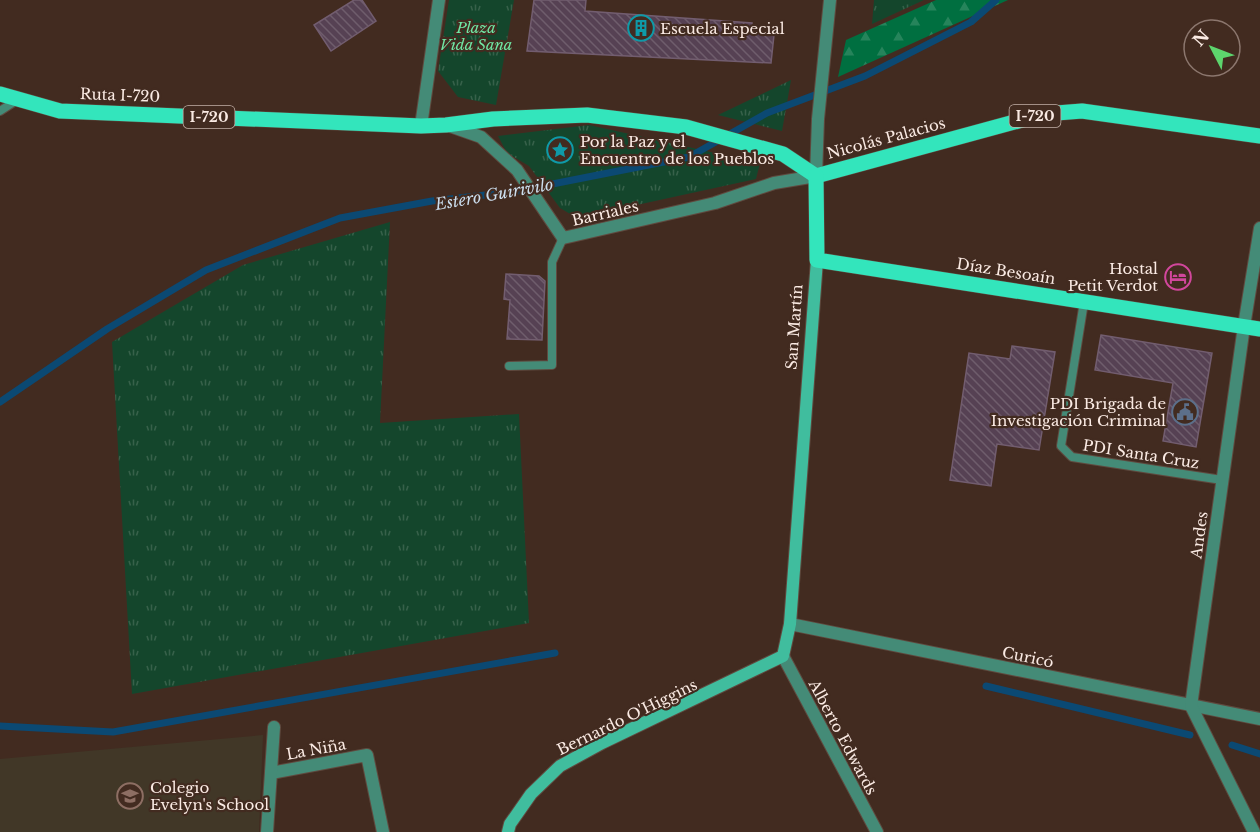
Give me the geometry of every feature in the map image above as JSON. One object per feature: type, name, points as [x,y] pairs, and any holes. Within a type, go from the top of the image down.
[{"type":"main road","name":"Ruta I-720","points":[[0,94],[60,111],[421,126]]},
{"type":"main road","name":"Nicolás Palacios","points":[[421,126],[493,119],[587,115],[686,127],[783,154],[816,176],[1044,114],[1082,111],[1260,136]]},
{"type":"main road","name":"San Martín","points":[[783,656],[790,624],[817,260],[816,176]]},
{"type":"main road","name":"Díaz Besoaín","points":[[817,260],[1260,329]]},
{"type":"main road","name":"Bernardo O'Higgins","points":[[508,832],[510,824],[531,794],[560,766],[602,743],[783,656]]},
{"type":"street","points":[[421,126],[439,0]]},
{"type":"street","name":"San Martín","points":[[816,176],[818,119],[830,0]]},
{"type":"street","name":"Barriales","points":[[446,125],[481,137],[517,170],[563,238],[714,203],[774,183],[816,176]]},
{"type":"street","name":"Andes","points":[[1191,706],[1244,326],[1260,228]]},
{"type":"street","name":"Curicó","points":[[790,624],[1260,719]]},
{"type":"street","name":"Alberto Edwards","points":[[783,656],[877,832]]},
{"type":"street","points":[[1191,706],[1254,832]]},
{"type":"street","points":[[267,832],[274,727]]},
{"type":"street","name":"La Niña","points":[[271,773],[367,755],[383,832]]},
{"type":"lane","points":[[0,111],[18,99]]},
{"type":"lane","points":[[509,366],[552,365],[552,262],[563,238]]},
{"type":"lane","name":"PDI Santa Cruz","points":[[1084,302],[1061,447],[1072,457],[1222,480]]},
{"type":"shaded area","name":"Colegio Evelyn's School","points":[[263,735],[259,832],[0,832],[0,759]]},
{"type":"green space","name":"Plaza Vida Sana","points":[[449,0],[514,0],[496,105],[458,97],[438,71]]},
{"type":"green space","points":[[874,0],[924,0],[872,24]]},
{"type":"green space","points":[[936,0],[1008,0],[838,77],[846,40]]},
{"type":"green space","points":[[791,80],[782,131],[718,115]]},
{"type":"green space","points":[[589,125],[760,163],[756,179],[577,218],[560,208],[529,166],[507,153],[498,136]]},
{"type":"green space","points":[[390,222],[380,423],[519,414],[529,623],[132,694],[112,342],[243,265]]},
{"type":"building","points":[[354,0],[362,0],[376,21],[331,51],[314,25]]},
{"type":"building","name":"Escuela Especial","points":[[534,0],[586,0],[585,11],[752,23],[751,33],[774,35],[771,63],[527,51]]},
{"type":"building","points":[[506,274],[539,276],[545,281],[542,340],[507,339],[510,300],[504,299]]},
{"type":"building","name":"PDI Brigada de Investigación Criminal","points":[[1101,335],[1212,353],[1196,447],[1163,441],[1173,383],[1095,370]]},
{"type":"building","points":[[1012,346],[1055,352],[1039,450],[997,444],[991,486],[950,480],[969,353],[1010,359]]},
{"type":"waterway","name":"Estero Guirivilo","points":[[0,402],[107,329],[206,270],[340,218],[432,201],[512,192],[689,157],[767,113],[865,76],[971,22],[996,0]]},
{"type":"waterway","points":[[0,726],[113,732],[555,653]]},
{"type":"waterway","points":[[986,686],[1190,735]]},
{"type":"waterway","points":[[1232,745],[1260,754]]},
{"type":"place","name":"Escuela Especial","points":[[641,28]]},
{"type":"place","name":"Por la Paz y el Encuentro de los Pueblos","points":[[560,150]]},
{"type":"place","name":"Hostal Petit Verdot","points":[[1178,277]]},
{"type":"place","name":"PDI Brigada de Investigación Criminal","points":[[1185,412]]},
{"type":"place","name":"Colegio Evelyn's School","points":[[130,796]]}]
